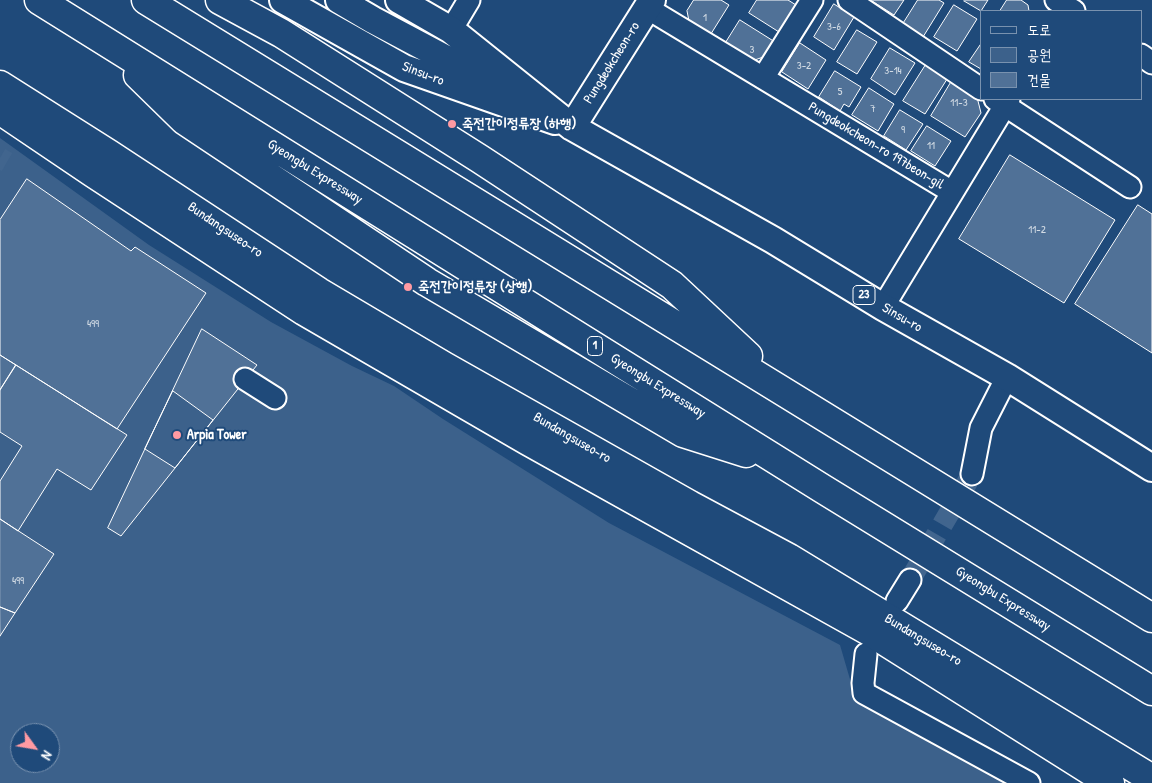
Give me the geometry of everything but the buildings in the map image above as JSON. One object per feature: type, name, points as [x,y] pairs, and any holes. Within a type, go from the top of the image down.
[{"type":"highway","name":"Gyeongbu Expressway","points":[[39,0],[785,465],[1152,690]]},
{"type":"highway","points":[[146,0],[1152,618]]},
{"type":"highway","points":[[220,0],[281,33],[447,138],[672,285],[789,395]]},
{"type":"highway","name":"Bundangsuseo-ro","points":[[0,85],[101,163],[304,311],[528,441],[867,630],[1110,783]]},
{"type":"highway","name":"Bundangsuseo-ro","points":[[0,110],[101,163],[444,366],[681,500],[789,558],[1152,779]]},
{"type":"main road","name":"Sinsu-ro","points":[[283,0],[404,68],[572,127]]},
{"type":"main road","name":"23","points":[[339,0],[572,127]]},
{"type":"main road","name":"Sinsu-ro","points":[[399,0],[451,30],[572,127],[773,240],[883,307],[1007,377],[1152,468]]},
{"type":"main road","name":"Pungdeokcheon-ro","points":[[572,127],[649,4]]},
{"type":"street","points":[[451,30],[469,0]]},
{"type":"street","points":[[763,78],[812,0]]},
{"type":"street","points":[[849,0],[980,88]]},
{"type":"street","name":"Pungdeokcheon-ro 197beon-gil","points":[[649,4],[763,78],[952,192],[1003,101]]},
{"type":"street","points":[[1003,101],[1130,187]]},
{"type":"street","points":[[883,307],[952,192]]},
{"type":"street","points":[[972,474],[981,428],[1007,377]]},
{"type":"street","points":[[246,379],[275,398]]},
{"type":"street","points":[[897,601],[910,580]]},
{"type":"street","points":[[866,654],[864,692],[1029,783]]},
{"type":"green space","points":[[0,138],[149,245],[271,322],[352,366],[394,386],[609,523],[840,645],[854,693],[1015,783],[0,783]]},
{"type":"tunnel","points":[[0,158],[7,162]]},
{"type":"tunnel","points":[[910,580],[972,474]]},
{"type":"place","name":"죽전간이정류장 (하행)","points":[[452,124]]},
{"type":"place","name":"죽전간이정류장 (상행)","points":[[408,287]]},
{"type":"place","name":"Arpia Tower","points":[[177,435]]}]
